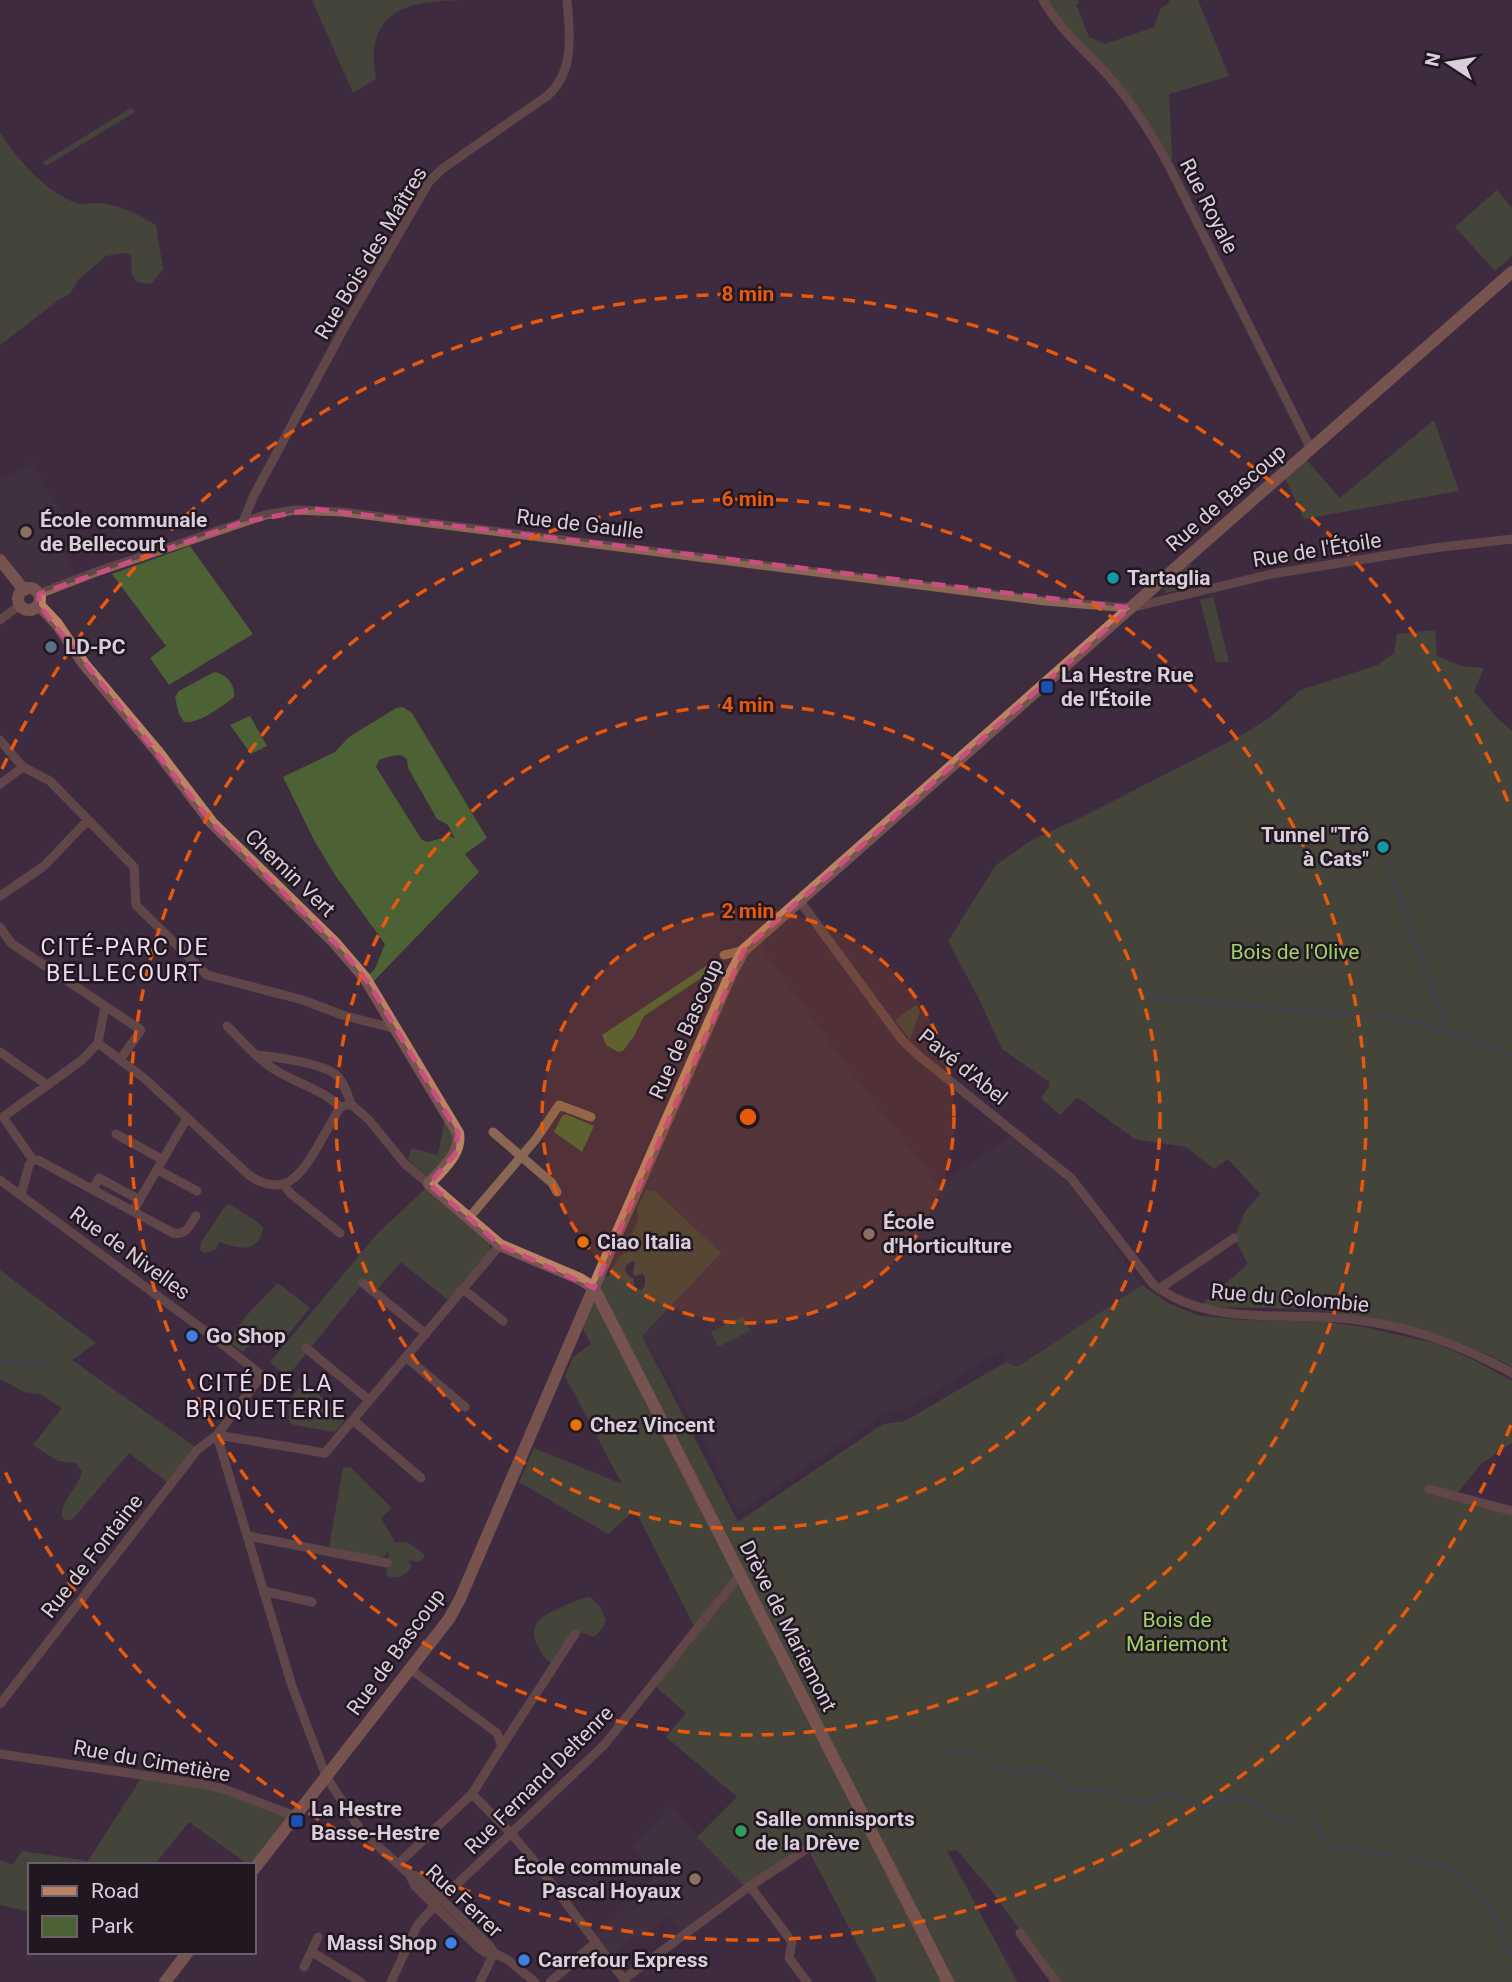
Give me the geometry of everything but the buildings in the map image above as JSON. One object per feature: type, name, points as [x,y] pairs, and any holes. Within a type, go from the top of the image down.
[{"type":"main road","name":"Rue de Bascoup","points":[[256,1866],[449,1619],[460,1599],[731,974],[744,950],[1512,272]]},
{"type":"main road","points":[[0,559],[24,590]]},
{"type":"main road","points":[[32,589],[39,599],[34,609],[28,610],[20,605],[19,595],[24,590],[32,589]]},
{"type":"main road","name":"Chemin Vert","points":[[39,599],[84,664],[157,751],[212,823],[343,951],[365,978],[459,1137],[455,1154],[429,1184]]},
{"type":"main road","points":[[429,1184],[500,1245],[580,1279],[594,1288]]},
{"type":"main road","name":"Drève de Mariemont","points":[[594,1288],[948,1982]]},
{"type":"main road","points":[[165,1982],[186,1954]]},
{"type":"street","name":"Rue Bois des Maîtres","points":[[243,522],[254,495],[344,328],[430,180],[547,96],[561,81],[569,48],[567,0]]},
{"type":"street","name":"Rue Royale","points":[[1043,0],[1064,31],[1105,72],[1146,126],[1168,164],[1311,449]]},
{"type":"street","name":"Rue de Gaulle","points":[[39,599],[96,572],[243,522],[294,510],[342,512],[1032,599],[1130,608]]},
{"type":"street","name":"Rue de l'Étoile","points":[[1130,608],[1271,574],[1434,548],[1512,539]]},
{"type":"street","points":[[0,620],[20,605]]},
{"type":"street","points":[[0,740],[23,767],[50,781],[134,867],[136,905],[207,975],[398,1030]]},
{"type":"street","points":[[0,784],[23,767]]},
{"type":"street","points":[[0,896],[44,866],[88,820]]},
{"type":"street","name":"Pavé d'Abel","points":[[799,900],[906,1045],[1071,1178]]},
{"type":"street","points":[[0,927],[11,943],[141,1030],[120,1060]]},
{"type":"street","points":[[724,955],[744,950]]},
{"type":"street","points":[[105,1006],[98,1043],[82,1060],[3,1117],[33,1160],[42,1161],[178,1234],[186,1231],[196,1216]]},
{"type":"street","points":[[227,1026],[279,1072],[330,1097],[340,1107]]},
{"type":"street","points":[[98,1043],[144,1078],[250,1176],[268,1185],[284,1185],[302,1172],[340,1107],[351,1104]]},
{"type":"street","points":[[0,1052],[47,1085]]},
{"type":"street","points":[[257,1055],[278,1057],[335,1074],[343,1084],[351,1104],[369,1120],[405,1164],[429,1184]]},
{"type":"street","points":[[468,1219],[536,1139],[559,1105],[591,1116]]},
{"type":"street","points":[[133,1211],[187,1118]]},
{"type":"street","points":[[493,1132],[552,1183],[557,1192]]},
{"type":"street","points":[[116,1134],[163,1160]]},
{"type":"street","points":[[21,1195],[29,1165],[33,1160]]},
{"type":"street","points":[[158,1170],[197,1191]]},
{"type":"street","points":[[93,1189],[99,1178],[140,1200]]},
{"type":"street","name":"Rue du Colombie","points":[[1071,1178],[1153,1284],[1178,1300],[1198,1308],[1233,1314],[1349,1319],[1421,1332],[1458,1346],[1512,1373]]},
{"type":"street","name":"Rue de Nivelles","points":[[0,1180],[260,1374],[216,1435]]},
{"type":"street","points":[[284,1185],[290,1193],[340,1233]]},
{"type":"street","points":[[1159,1289],[1234,1238]]},
{"type":"street","points":[[326,1776],[292,1686],[216,1435],[325,1453],[500,1245]]},
{"type":"street","points":[[363,1283],[426,1334]]},
{"type":"street","points":[[463,1289],[503,1321]]},
{"type":"street","points":[[306,1348],[369,1400]]},
{"type":"street","points":[[406,1357],[465,1407]]},
{"type":"street","points":[[353,1420],[421,1478]]},
{"type":"street","name":"Rue de Fontaine","points":[[0,1704],[198,1449],[216,1435]]},
{"type":"street","points":[[1429,1489],[1512,1511]]},
{"type":"street","points":[[248,1536],[387,1563]]},
{"type":"street","name":"Rue Fernand Deltenre","points":[[391,1982],[417,1926],[605,1744],[740,1575]]},
{"type":"street","points":[[264,1591],[312,1602]]},
{"type":"street","points":[[398,1864],[472,1794],[575,1634]]},
{"type":"street","points":[[410,1669],[497,1733],[502,1746]]},
{"type":"street","name":"Rue du Cimetière","points":[[0,1754],[202,1784],[224,1789],[295,1816]]},
{"type":"street","name":"Rue Ferrer","points":[[326,1776],[356,1825],[409,1874],[417,1876],[439,1902],[489,1945],[494,1953],[515,1964],[535,1982]]},
{"type":"street","points":[[472,1794],[511,1833],[625,1981],[750,1886],[808,1848]]},
{"type":"street","points":[[750,1886],[792,1942],[789,1958],[807,1982]]},
{"type":"street","points":[[1020,1933],[1056,1982]]},
{"type":"street","points":[[304,1967],[318,1937]]},
{"type":"street","points":[[550,1982],[595,1943]]},
{"type":"street","points":[[312,1952],[361,1982]]},
{"type":"street","points":[[481,1982],[494,1953]]},
{"type":"highlighted area","points":[[315,509],[1130,608],[744,950],[594,1288],[500,1245],[429,1184],[455,1154],[458,1133],[370,985],[343,951],[212,823],[39,605],[39,594],[243,522]]},
{"type":"shaded area","name":"École communale de Bellecourt","points":[[32,463],[61,513],[46,521],[77,579],[36,591],[28,589],[0,560],[0,481]]},
{"type":"shaded area","name":"École d'Horticulture","points":[[759,945],[938,1185],[1011,1137],[1054,1170],[1073,1189],[1142,1285],[1016,1367],[1006,1362],[1002,1350],[909,1408],[888,1412],[738,1513],[699,1431],[608,1278],[617,1257],[623,1253],[637,1218],[636,1208],[732,985],[748,956]]},
{"type":"shaded area","name":"École communale Pascal Hoyaux","points":[[671,1805],[742,1884],[682,1932],[667,1916],[640,1939],[636,1935],[613,1956],[596,1936],[657,1875],[632,1846]]},
{"type":"green space","points":[[312,0],[459,0],[416,5],[393,15],[377,35],[374,54],[376,79],[353,93]]},
{"type":"green space","points":[[1043,0],[1078,0],[1079,3],[1076,4],[1089,37],[1105,44],[1154,27],[1161,8],[1170,0],[1198,0],[1229,76],[1169,94],[1172,159],[1168,164],[1146,126]]},
{"type":"green space","points":[[131,108],[135,112],[46,166],[43,162]]},
{"type":"green space","points":[[0,133],[35,175],[68,200],[80,204],[96,203],[120,208],[156,225],[163,269],[151,284],[137,282],[132,275],[131,255],[126,253],[106,256],[78,280],[70,294],[0,345]]},
{"type":"green space","points":[[1497,190],[1512,208],[1512,256],[1495,271],[1455,227]]},
{"type":"green space","points":[[1434,420],[1459,491],[1304,519],[1283,474],[1303,456],[1340,498]]},
{"type":"green space","points":[[190,546],[253,634],[169,685],[150,658],[166,646],[112,574]]},
{"type":"green space","points":[[1190,564],[1199,585],[1166,593],[1164,585]]},
{"type":"green space","points":[[1213,597],[1229,662],[1216,662],[1200,600]]},
{"type":"green space","name":"Bois de l'Olive","points":[[1435,630],[1437,656],[1461,666],[1484,668],[1474,691],[1512,731],[1512,1367],[1445,1337],[1348,1314],[1201,1305],[1248,1264],[1234,1238],[1245,1212],[1260,1194],[1228,1159],[1214,1169],[1186,1147],[1135,1139],[1077,1097],[1060,1115],[1041,1098],[1049,1087],[1049,1082],[1002,1049],[948,941],[996,865],[1032,840],[1242,735],[1269,718],[1301,690],[1378,665],[1394,653],[1397,634]]},
{"type":"green space","points":[[214,672],[229,680],[234,697],[204,717],[184,722],[175,697],[179,691]]},
{"type":"green space","points":[[403,707],[412,713],[487,838],[465,854],[479,872],[370,985],[365,978],[375,969],[385,944],[335,875],[315,842],[283,777],[335,752],[349,737],[396,708]],"holes":[[[401,755],[407,759],[408,768],[437,819],[448,825],[455,839],[450,836],[428,842],[422,840],[376,767],[379,760],[391,756]]]},
{"type":"green space","points":[[250,716],[267,746],[251,754],[230,725]]},
{"type":"green space","points":[[709,964],[716,966],[715,971],[644,1016],[623,1051],[618,1052],[606,1045],[602,1035]]},
{"type":"green space","points":[[916,1005],[920,1011],[910,1040],[895,1020]]},
{"type":"green space","points":[[566,1114],[594,1126],[582,1152],[554,1132],[562,1116]]},
{"type":"green space","points":[[445,1118],[454,1134],[453,1150],[428,1177],[408,1159],[412,1148],[438,1155]]},
{"type":"green space","points":[[426,1188],[489,1243],[490,1251],[448,1300],[401,1262],[375,1292],[363,1283],[287,1377],[270,1362],[378,1233]]},
{"type":"green space","name":"Bois de Mariemont","points":[[646,1190],[655,1191],[721,1253],[642,1336],[738,1522],[883,1424],[905,1421],[1006,1362],[1017,1367],[1142,1285],[1168,1303],[1197,1315],[1241,1320],[1320,1321],[1364,1327],[1434,1343],[1470,1358],[1512,1381],[1512,1443],[1481,1464],[1456,1495],[1512,1509],[1512,1982],[1057,1982],[993,1893],[957,1850],[947,1851],[1017,1982],[954,1982],[744,1571],[948,1982],[877,1982],[808,1849],[746,1888],[697,1837],[737,1797],[666,1737],[686,1713],[654,1685],[696,1630],[635,1510],[608,1534],[519,1482],[534,1448],[622,1484],[565,1376],[573,1357],[591,1344],[579,1321],[600,1273],[608,1277],[618,1258],[623,1255],[639,1219],[637,1209]]},
{"type":"green space","points":[[229,1204],[259,1223],[263,1228],[261,1236],[253,1246],[241,1248],[220,1242],[215,1250],[204,1253],[200,1250],[201,1242]]},
{"type":"green space","points":[[0,1270],[96,1343],[72,1360],[198,1449],[171,1485],[129,1453],[72,1520],[62,1517],[66,1500],[82,1472],[76,1463],[58,1461],[33,1445],[62,1408],[40,1394],[24,1392],[0,1379]]},
{"type":"green space","points":[[278,1283],[310,1308],[286,1337],[278,1331],[273,1336],[263,1329],[243,1352],[228,1341],[247,1315]]},
{"type":"green space","points":[[743,1316],[750,1331],[718,1347],[711,1332]]},
{"type":"green space","points":[[306,1387],[346,1417],[334,1432],[290,1423],[291,1400],[299,1388]]},
{"type":"green space","points":[[350,1467],[392,1508],[381,1518],[396,1543],[408,1543],[424,1554],[419,1562],[408,1560],[410,1570],[401,1576],[386,1575],[389,1551],[382,1558],[329,1547],[343,1468]]},
{"type":"green space","points":[[590,1597],[599,1605],[606,1621],[601,1630],[594,1637],[584,1633],[575,1634],[552,1663],[542,1654],[535,1638],[536,1625],[551,1612]]},
{"type":"green space","points":[[143,1775],[202,1784],[295,1816],[256,1863],[246,1863],[189,1822],[156,1863],[28,1863],[28,1912],[0,1905],[0,1860],[13,1865],[22,1851],[88,1861]]},
{"type":"water","points":[[636,1261],[634,1274],[642,1272],[646,1277],[646,1286],[642,1291],[634,1289],[633,1280],[625,1273],[625,1265]]},
{"type":"waterway","points":[[1386,859],[1448,1033]]},
{"type":"waterway","points":[[1136,996],[1408,1020],[1484,1044],[1512,1056]]},
{"type":"waterway","points":[[0,1361],[34,1365],[47,1362]]},
{"type":"waterway","points":[[945,1749],[971,1752],[995,1765],[1021,1772],[1044,1770],[1054,1774],[1061,1785],[1070,1791],[1107,1789],[1116,1796],[1141,1803],[1168,1794],[1202,1806],[1243,1797],[1253,1801],[1272,1816],[1294,1819]]},
{"type":"waterway","points":[[1312,1818],[1323,1840],[1330,1845],[1397,1856]]},
{"type":"waterway","points":[[1410,1858],[1442,1865],[1465,1878],[1492,1913],[1499,1925],[1501,1938],[1512,1956]]},
{"type":"place","name":"École communale de Bellecourt","points":[[26,532]]},
{"type":"place","name":"Tartaglia","points":[[1113,578]]},
{"type":"place","name":"LD-PC","points":[[51,647]]},
{"type":"place","name":"La Hestre Rue de l'Étoile","points":[[1047,687]]},
{"type":"place","name":"Tunnel \"Trô à Cats\"","points":[[1383,847]]},
{"type":"place","name":"École d'Horticulture","points":[[869,1234]]},
{"type":"place","name":"Ciao Italia","points":[[583,1242]]},
{"type":"place","name":"Go Shop","points":[[192,1336]]},
{"type":"place","name":"Chez Vincent","points":[[576,1425]]},
{"type":"place","name":"La Hestre Basse-Hestre","points":[[297,1821]]},
{"type":"place","name":"Salle omnisports de la Drève","points":[[741,1831]]},
{"type":"place","name":"École communale Pascal Hoyaux","points":[[695,1879]]},
{"type":"place","name":"Massi Shop","points":[[451,1943]]},
{"type":"place","name":"Carrefour Express","points":[[524,1960]]},
{"type":"district","name":"CITÉ-PARC DE BELLECOURT","points":[[125,960]]},
{"type":"district","name":"CITÉ DE LA BRIQUETERIE","points":[[266,1396]]}]
